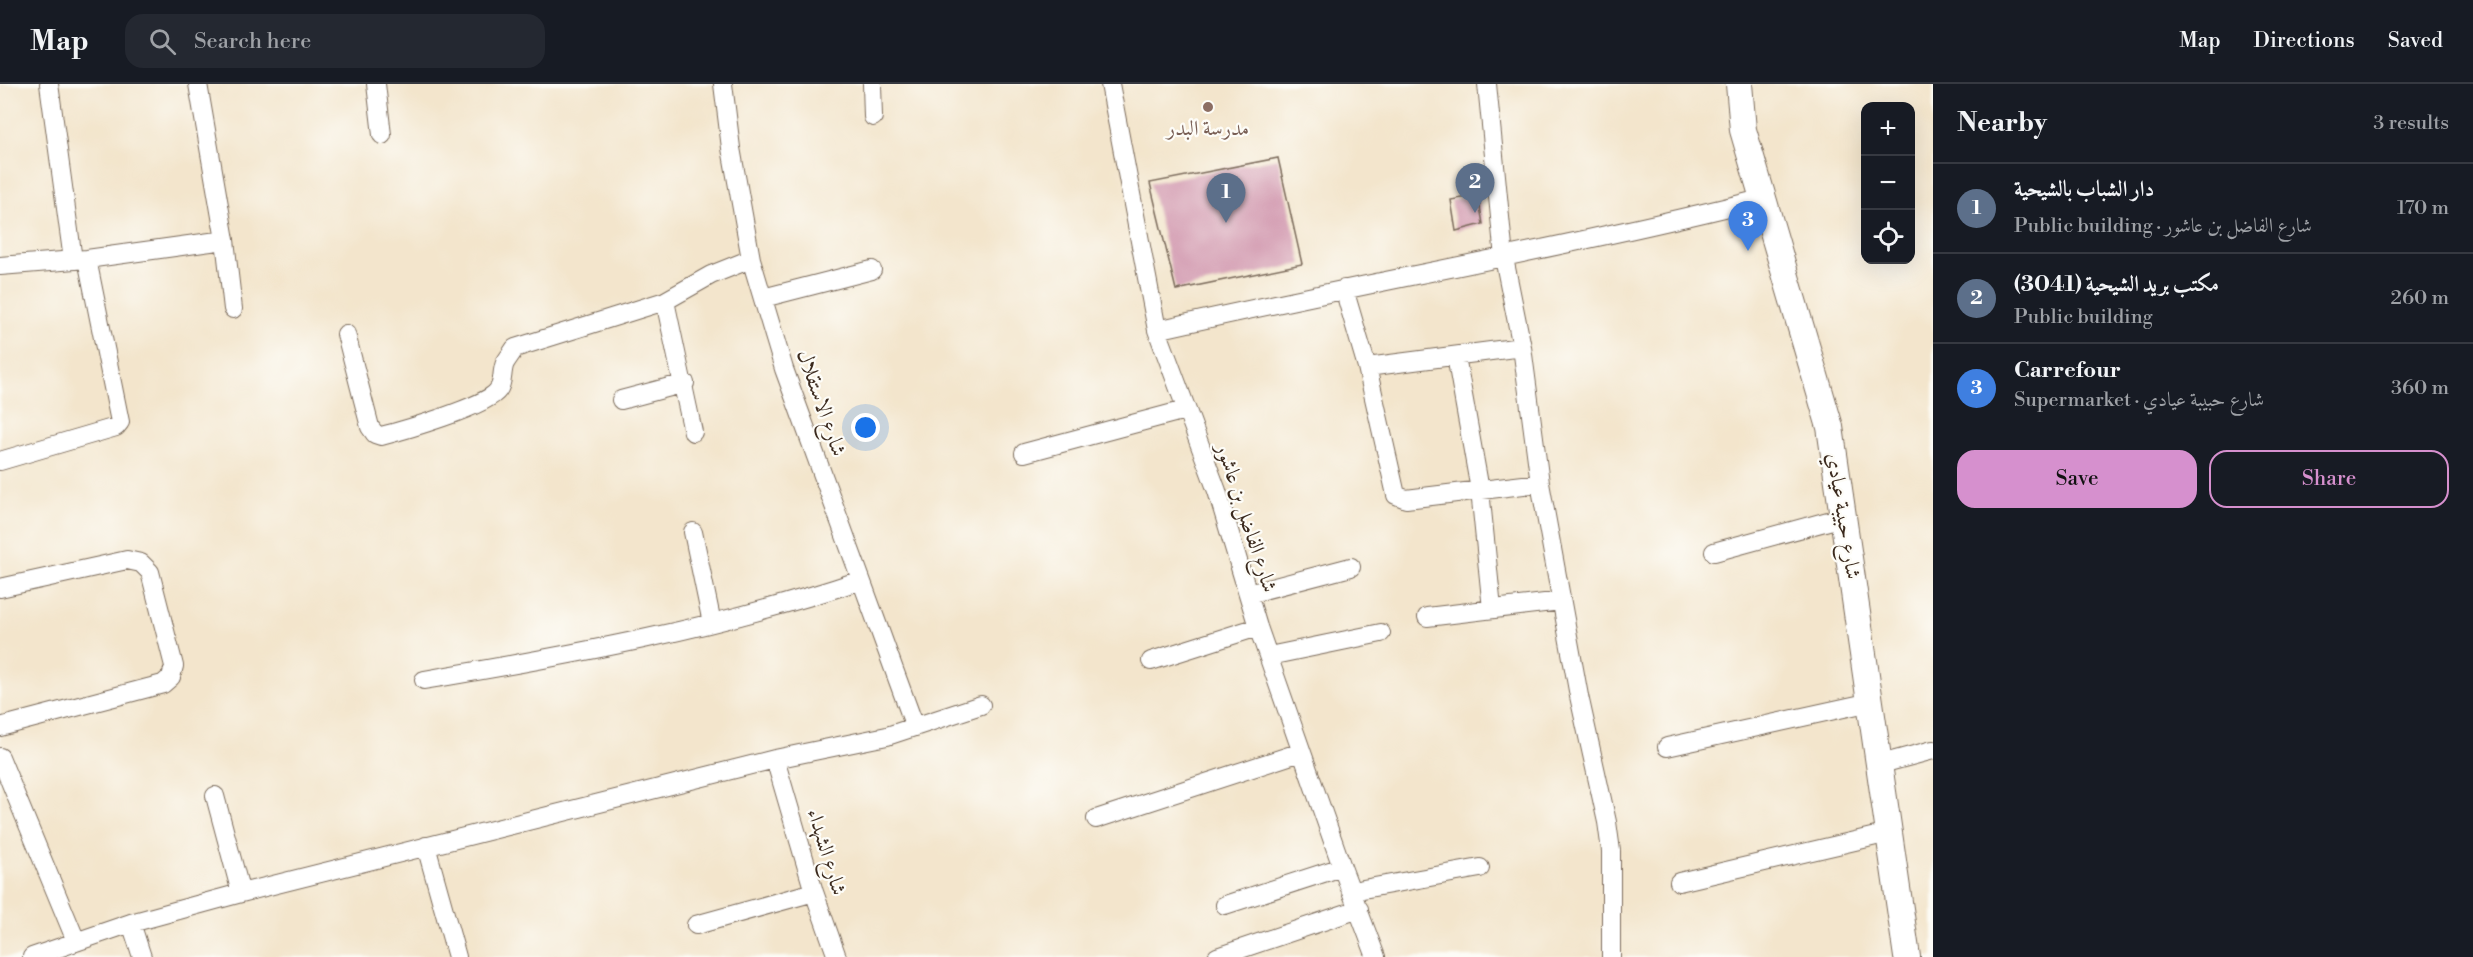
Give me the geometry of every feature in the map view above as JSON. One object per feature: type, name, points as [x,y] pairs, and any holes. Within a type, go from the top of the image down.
[{"type":"street","points":[[0,461],[116,427],[120,422],[80,259],[49,84]]},
{"type":"street","points":[[198,84],[225,240],[233,309]]},
{"type":"street","points":[[376,84],[382,135]]},
{"type":"street","name":"شارع الاستقلال","points":[[723,84],[732,159],[751,260],[784,369],[915,727]]},
{"type":"street","points":[[872,84],[873,117]]},
{"type":"street","name":"شارع الفاضل بن عاشور","points":[[1110,84],[1156,330],[1217,491],[1258,627],[1376,957]]},
{"type":"street","points":[[1487,84],[1504,258],[1522,347],[1540,483],[1561,601],[1607,822],[1611,851],[1611,957]]},
{"type":"street","name":"شارع حبيبة عيادي","points":[[1739,84],[1743,130],[1761,200],[1830,427],[1881,764],[1906,957]]},
{"type":"street","points":[[1156,330],[1344,289],[1504,258],[1761,200]]},
{"type":"street","points":[[0,266],[80,259],[225,240]]},
{"type":"street","points":[[346,334],[370,427],[375,434],[381,436],[490,398],[498,391],[503,379],[504,365],[515,348],[665,301],[711,275],[751,260]]},
{"type":"street","points":[[763,298],[872,270]]},
{"type":"street","points":[[1344,289],[1367,367],[1396,495],[1406,499],[1540,483]]},
{"type":"street","points":[[665,301],[685,383],[693,432]]},
{"type":"street","points":[[1367,367],[1522,347]]},
{"type":"street","points":[[1456,356],[1480,490],[1492,609]]},
{"type":"street","points":[[621,400],[685,383]]},
{"type":"street","points":[[1024,453],[1185,410]]},
{"type":"street","points":[[1714,552],[1843,518]]},
{"type":"street","points":[[693,532],[712,623]]},
{"type":"street","points":[[0,588],[127,560],[141,563],[150,572],[174,666],[171,677],[163,684],[0,727]]},
{"type":"street","points":[[1248,594],[1351,567]]},
{"type":"street","points":[[424,680],[607,649],[787,605],[861,580]]},
{"type":"street","points":[[1427,617],[1561,601]]},
{"type":"street","points":[[1151,660],[1258,627]]},
{"type":"street","points":[[1269,656],[1381,633]]},
{"type":"street","points":[[1667,747],[1871,702]]},
{"type":"street","points":[[32,957],[131,923],[241,893],[776,759],[887,736],[981,705]]},
{"type":"street","points":[[1881,764],[1933,750]]},
{"type":"street","points":[[1096,819],[1301,752]]},
{"type":"street","points":[[0,757],[76,941]]},
{"type":"street","name":"شارع الشهداء","points":[[776,759],[814,892],[837,957]]},
{"type":"street","points":[[215,796],[241,893]]},
{"type":"street","points":[[1679,882],[1889,833]]},
{"type":"street","points":[[426,846],[457,957]]},
{"type":"street","points":[[1225,905],[1342,867]]},
{"type":"street","points":[[1352,891],[1480,868]]},
{"type":"street","points":[[696,926],[814,892]]},
{"type":"street","points":[[1217,957],[1359,909]]},
{"type":"street","points":[[131,923],[142,957]]},
{"type":"building","points":[[1278,158],[1302,264],[1176,290],[1150,183]]},
{"type":"building","points":[[1478,195],[1483,224],[1456,231],[1451,200]]},
{"type":"place","name":"مدرسة البدر","points":[[1208,107]]},
{"type":"place","name":"مكتب بريد الشيحية (3041)","points":[[1475,213]]},
{"type":"place","name":"دار الشباب بالشيحية","points":[[1226,223]]},
{"type":"place","name":"Carrefour","points":[[1748,251]]}]
